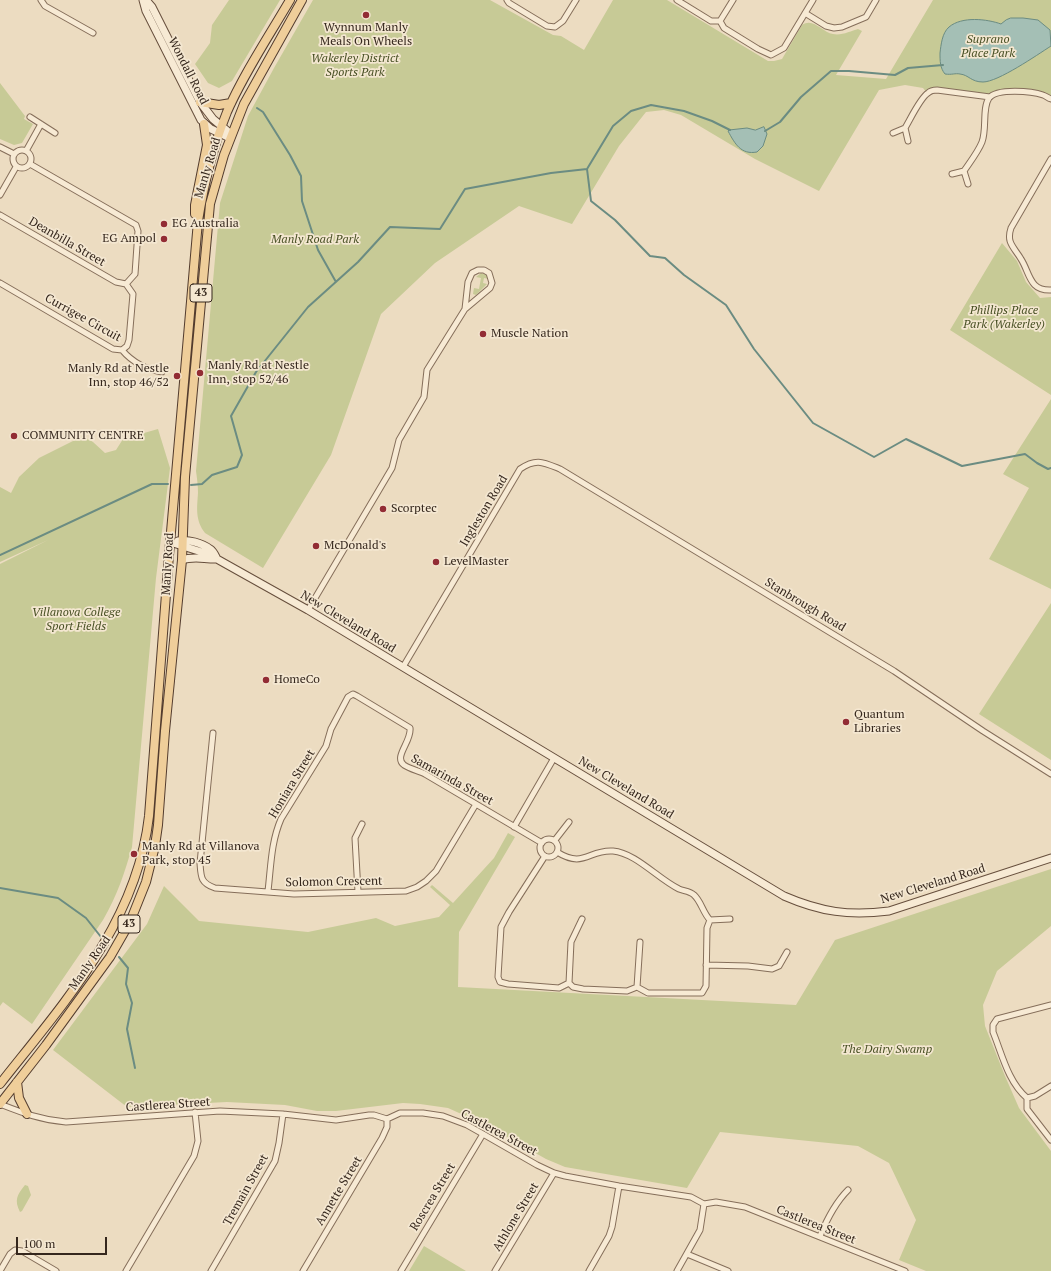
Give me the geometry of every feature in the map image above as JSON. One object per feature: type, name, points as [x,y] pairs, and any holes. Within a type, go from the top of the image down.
[{"type":"main road","name":"Manly Road","points":[[0,1084],[68,997],[93,962],[120,913],[139,865],[145,842],[149,816],[170,542],[198,221],[208,168],[220,130],[231,103],[248,70],[290,0]]},
{"type":"main road","name":"Manly Road","points":[[0,1104],[46,1045],[116,948],[133,916],[146,882],[155,846],[158,825],[164,738],[182,560],[182,513],[207,218],[214,187],[230,136],[251,90],[302,0]]},
{"type":"main road","points":[[200,102],[211,103],[219,106],[231,103]]},
{"type":"main road","points":[[198,221],[195,213],[195,204],[207,145],[204,124]]},
{"type":"main road","points":[[17,1082],[19,1098],[27,1114]]},
{"type":"street","points":[[41,0],[45,6],[93,33]]},
{"type":"street","name":"Wondall Road","points":[[144,0],[152,7],[200,102],[220,130]]},
{"type":"street","name":"Wondall Road","points":[[144,0],[146,11],[204,124],[220,130],[230,136]]},
{"type":"street","points":[[507,0],[509,3],[547,26],[555,27],[564,21],[576,0]]},
{"type":"street","points":[[677,0],[711,21],[720,21]]},
{"type":"street","points":[[720,21],[733,0]]},
{"type":"street","points":[[720,21],[724,28],[758,49],[771,55],[784,48],[813,0]]},
{"type":"street","points":[[805,13],[826,26],[834,28],[842,27],[866,17],[876,0]]},
{"type":"street","points":[[893,133],[905,128],[923,98],[931,91],[937,90],[990,97]]},
{"type":"street","points":[[952,174],[964,171],[982,142],[985,129],[986,104],[990,97],[994,94],[1023,91],[1042,94],[1051,99]]},
{"type":"street","points":[[30,117],[55,133]]},
{"type":"street","points":[[26,151],[41,124]]},
{"type":"street","points":[[905,128],[908,141]]},
{"type":"street","points":[[0,147],[14,154]]},
{"type":"street","points":[[18,151],[26,151],[31,156],[30,164],[23,169],[16,167],[12,161],[14,154],[18,151]]},
{"type":"street","points":[[1051,159],[1011,228],[1008,236],[1010,242],[1022,260],[1032,282],[1044,290],[1051,290]]},
{"type":"street","points":[[30,164],[136,225],[138,231],[135,274],[126,284]]},
{"type":"street","points":[[0,195],[16,167]]},
{"type":"street","points":[[964,171],[968,184]]},
{"type":"street","name":"Deanbilla Street","points":[[0,215],[116,282],[126,284]]},
{"type":"street","points":[[308,610],[392,468],[399,440],[424,398],[427,370],[465,309],[490,288],[492,283],[491,278],[489,273],[484,270],[478,270],[472,273],[468,282],[465,309]]},
{"type":"street","name":"Currigee Circuit","points":[[0,283],[113,349],[122,350],[127,346],[129,340],[133,294],[126,284]]},
{"type":"street","points":[[122,350],[128,357],[151,370],[162,372]]},
{"type":"street","name":"Ingleston Road","points":[[403,667],[520,469],[530,462],[544,462]]},
{"type":"street","name":"Stanbrough Road","points":[[544,462],[560,469],[894,671],[983,731],[1051,774]]},
{"type":"street","name":"New Cleveland Road","points":[[170,542],[195,542],[211,549],[218,559],[308,610],[784,896],[802,904],[821,910],[842,912],[869,913],[889,910],[1051,858]]},
{"type":"street","name":"New Cleveland Road","points":[[182,560],[193,557],[218,559]]},
{"type":"street","name":"Samarinda Street","points":[[353,694],[406,724],[410,728],[411,733],[400,758],[402,763],[425,774],[542,843]]},
{"type":"street","name":"Honiara Street","points":[[268,891],[273,842],[276,830],[281,819],[326,746],[331,729],[348,697],[353,694]]},
{"type":"street","name":"Solomon Crescent","points":[[212,733],[200,863],[203,880],[208,885],[215,888],[294,894],[406,891],[417,888],[436,872],[476,804]]},
{"type":"street","points":[[514,827],[554,758]]},
{"type":"street","points":[[554,840],[569,822]]},
{"type":"street","points":[[358,892],[356,838],[362,824]]},
{"type":"street","points":[[549,838],[554,840],[558,847],[557,852],[550,857],[545,856],[541,851],[540,845],[542,843],[549,838]]},
{"type":"street","points":[[557,852],[570,859],[576,860],[607,851],[625,854],[679,889],[693,894],[710,920]]},
{"type":"street","points":[[545,856],[501,927],[498,977],[500,982],[508,984],[559,988],[568,983]]},
{"type":"street","points":[[568,983],[571,942],[582,919]]},
{"type":"street","points":[[710,920],[730,919]]},
{"type":"street","points":[[637,987],[648,993],[702,993],[706,986],[707,928],[710,920]]},
{"type":"street","points":[[637,987],[640,942]]},
{"type":"street","points":[[706,965],[748,966],[772,969],[779,966],[787,952]]},
{"type":"street","points":[[568,983],[574,987],[583,989],[627,991],[637,987]]},
{"type":"street","points":[[1051,1005],[997,1019],[993,1024],[993,1032],[1009,1074],[1027,1098],[1027,1109],[1051,1140]]},
{"type":"street","points":[[1027,1098],[1035,1096],[1051,1086]]},
{"type":"street","name":"Castlerea Street","points":[[0,1104],[27,1114],[50,1120],[66,1122],[220,1111],[283,1114],[336,1120],[369,1115],[387,1119],[400,1113],[423,1113],[443,1116],[483,1134],[554,1173],[619,1186],[691,1196],[704,1204],[716,1202],[745,1208],[820,1236],[905,1271]]},
{"type":"street","points":[[126,1271],[194,1156],[198,1141],[195,1112]]},
{"type":"street","name":"Tremain Street","points":[[211,1271],[275,1161],[283,1114]]},
{"type":"street","name":"Annette Street","points":[[303,1271],[382,1138],[387,1127],[387,1119]]},
{"type":"street","name":"Roscrea Street","points":[[401,1271],[483,1134]]},
{"type":"street","name":"Athlone Street","points":[[495,1271],[554,1173]]},
{"type":"street","points":[[589,1271],[609,1236],[619,1186]]},
{"type":"street","points":[[820,1236],[826,1222],[840,1198],[848,1190]]},
{"type":"street","points":[[677,1271],[700,1230],[704,1204]]},
{"type":"street","points":[[0,1271],[10,1254],[15,1250],[22,1251],[56,1271]]},
{"type":"street","points":[[687,1254],[728,1271]]},
{"type":"green space","points":[[229,0],[280,0],[232,81],[219,88],[208,83],[195,64],[210,43],[212,25]]},
{"type":"green space","name":"Manly Road Park","points":[[313,0],[490,0],[553,35],[561,36],[584,50],[613,0],[667,0],[768,61],[782,59],[802,25],[806,23],[814,24],[829,33],[836,34],[843,34],[858,29],[862,31],[836,75],[886,79],[933,0],[1051,0],[1051,96],[1035,90],[1023,89],[1004,90],[991,94],[951,90],[927,93],[923,88],[905,85],[879,90],[819,191],[755,159],[681,115],[664,110],[646,112],[619,146],[572,224],[519,206],[435,263],[381,314],[331,455],[263,568],[205,533],[197,514],[198,490],[196,471],[220,203],[248,116]]},
{"type":"green space","points":[[0,83],[25,116],[24,119],[33,124],[22,143],[14,145],[0,139]]},
{"type":"green space","name":"Phillips Place Park (Wakerley)","points":[[1002,243],[1017,261],[1026,282],[1040,298],[1051,297],[1051,395],[950,330]]},
{"type":"green space","points":[[481,273],[487,275],[489,279],[484,278],[483,283],[487,284],[476,295],[473,294],[474,288],[479,289],[481,278],[476,277]]},
{"type":"green space","points":[[1051,399],[1051,589],[989,559],[1029,488],[1003,474]]},
{"type":"green space","name":"Villanova College Sport Fields","points":[[158,429],[170,468],[156,578],[132,847],[120,884],[103,920],[32,1024],[3,1002],[0,1006],[0,564],[48,540],[0,562],[0,487],[11,493],[19,477],[39,458],[83,436],[93,442],[105,453],[116,450],[123,439]]},
{"type":"green space","points":[[1051,603],[1051,760],[979,714]]},
{"type":"green space","name":"The Dairy Swamp","points":[[508,833],[515,837],[459,932],[458,987],[796,1005],[835,940],[1051,869],[1051,926],[997,971],[983,1005],[985,1026],[1019,1108],[1051,1151],[1051,1271],[926,1271],[899,1260],[916,1220],[889,1163],[858,1146],[720,1132],[687,1188],[565,1167],[546,1159],[488,1126],[448,1108],[403,1103],[336,1111],[317,1111],[285,1105],[227,1102],[127,1107],[53,1050],[147,924],[164,886],[199,921],[308,932],[376,918],[395,926],[439,917],[450,905],[430,887],[432,885],[453,903],[494,858]]},
{"type":"green space","points":[[25,1185],[28,1186],[31,1195],[20,1212],[17,1204],[17,1198]]},
{"type":"green space","points":[[424,1246],[466,1271],[409,1271]]},
{"type":"shaded area","points":[[1011,18],[1038,20],[1050,30],[1051,46],[998,78],[990,81],[979,82],[963,75],[945,74],[943,72],[940,62],[941,43],[943,36],[949,27],[961,21],[967,20],[982,20],[1001,24]]},
{"type":"shaded area","points":[[764,127],[767,134],[763,146],[757,152],[747,152],[739,148],[728,131],[747,128],[755,130]]},
{"type":"waterway","points":[[765,131],[780,122],[801,97],[831,71],[895,75],[908,68],[943,65]]},
{"type":"waterway","points":[[191,485],[202,484],[212,475],[237,467],[242,455],[231,416],[256,372],[308,307],[358,262],[390,227],[440,229],[465,189],[551,173],[587,169],[613,126],[631,111],[651,105],[684,111],[712,121],[730,130]]},
{"type":"waterway","points":[[257,108],[263,112],[290,155],[301,176],[302,201],[318,250],[336,282]]},
{"type":"waterway","points":[[587,169],[591,201],[615,220],[650,256],[665,258],[684,275],[726,305],[754,349],[813,423],[874,457],[906,439],[962,466],[1025,454],[1048,469],[1051,468]]},
{"type":"waterway","points":[[0,555],[152,484],[168,484]]},
{"type":"waterway","points":[[0,888],[58,898],[86,918],[101,937]]},
{"type":"waterway","points":[[119,957],[128,968],[126,984],[132,1003],[127,1029],[135,1068]]},
{"type":"place","name":"Wynnum Manly Meals On Wheels","points":[[366,15]]},
{"type":"place","name":"EG Australia","points":[[164,224]]},
{"type":"place","name":"EG Ampol","points":[[164,239]]},
{"type":"place","name":"Muscle Nation","points":[[483,334]]},
{"type":"place","name":"Manly Rd at Nestle Inn, stop 52/46","points":[[200,373]]},
{"type":"place","name":"Manly Rd at Nestle Inn, stop 46/52","points":[[177,376]]},
{"type":"place","name":"COMMUNITY CENTRE","points":[[14,436]]},
{"type":"place","name":"Scorptec","points":[[383,509]]},
{"type":"place","name":"McDonald's","points":[[316,546]]},
{"type":"place","name":"LevelMaster","points":[[436,562]]},
{"type":"place","name":"HomeCo","points":[[266,680]]},
{"type":"place","name":"Quantum Libraries","points":[[846,722]]},
{"type":"place","name":"Manly Rd at Villanova Park, stop 45","points":[[134,854]]},
{"type":"park label","name":"Suprano Place Park","points":[[988,47]]},
{"type":"park label","name":"Wakerley District Sports Park","points":[[355,66]]}]
